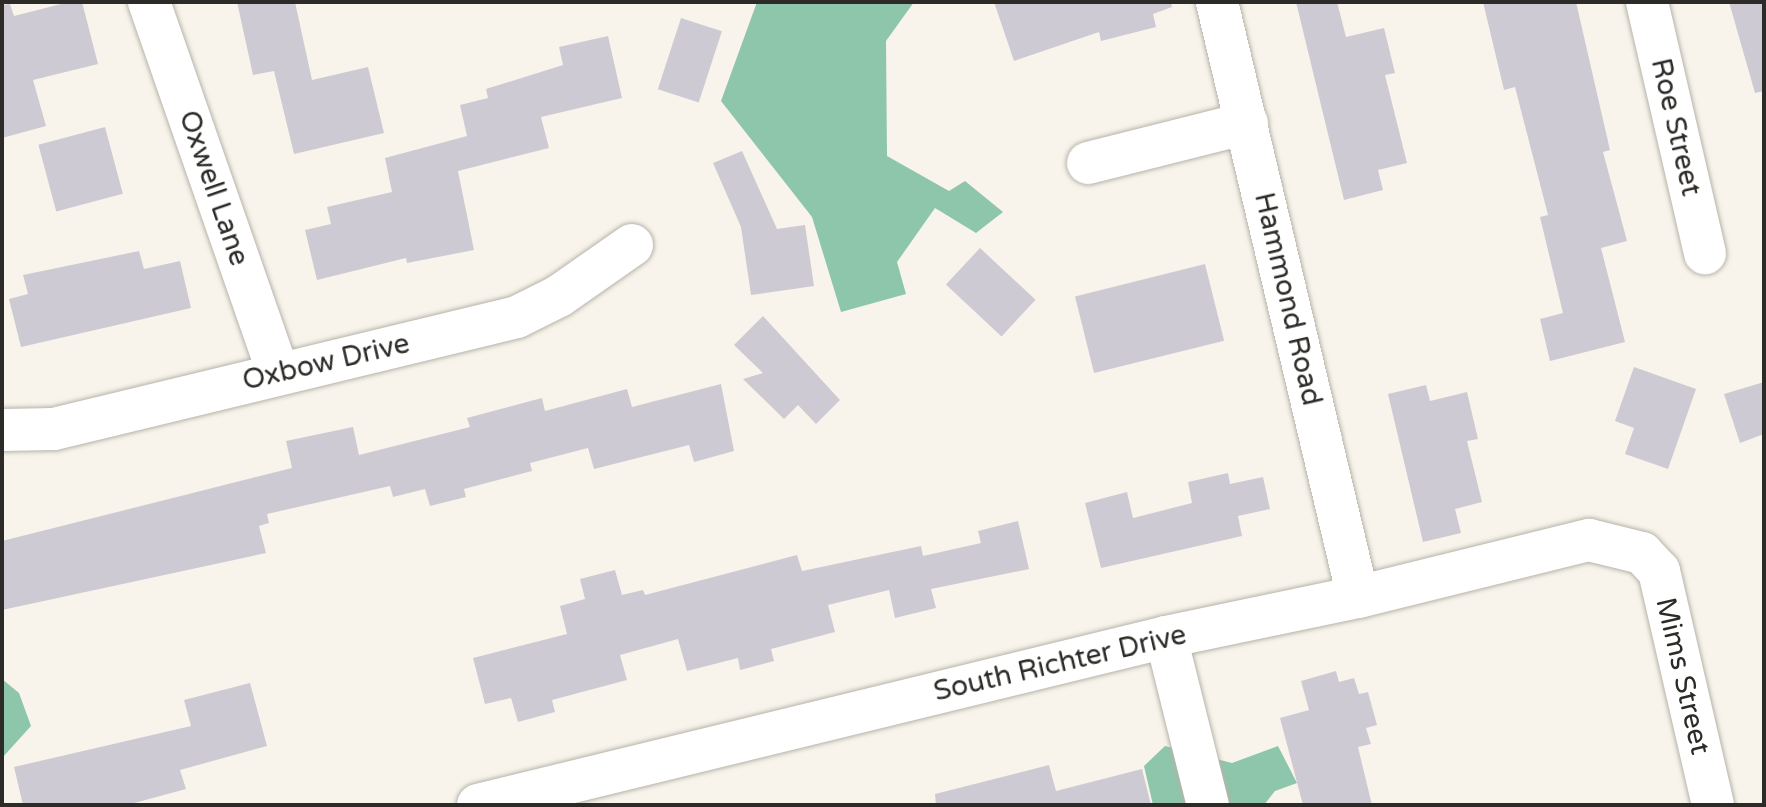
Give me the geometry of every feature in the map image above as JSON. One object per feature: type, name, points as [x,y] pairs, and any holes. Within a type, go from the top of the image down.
[{"type":"street","name":"Oxwell Lane","points":[[149,2],[278,373]]},
{"type":"street","name":"Hammond Road","points":[[1217,2],[1358,597]]},
{"type":"street","name":"Roe Street","points":[[1647,2],[1705,253]]},
{"type":"street","points":[[1088,163],[1247,123]]},
{"type":"street","name":"Oxbow Drive","points":[[2,430],[54,429],[517,317],[559,296],[632,245]]},
{"type":"street","name":"South Richter Drive","points":[[478,805],[1166,637],[1358,597],[1589,540],[1642,553]]},
{"type":"street","name":"Mims Street","points":[[1642,553],[1659,571],[1713,805]]},
{"type":"street","points":[[1166,637],[1208,805]]},
{"type":"green space","points":[[757,2],[914,2],[886,41],[887,156],[949,191],[965,181],[1003,212],[976,233],[935,208],[897,262],[906,294],[841,312],[812,217],[721,101]]},
{"type":"green space","points":[[2,679],[19,693],[31,726],[2,758]]},
{"type":"green space","points":[[1165,746],[1232,763],[1278,746],[1297,783],[1275,791],[1264,805],[1153,805],[1144,766]]},
{"type":"building","points":[[69,2],[82,2],[98,64],[33,80],[46,126],[2,138],[2,5],[10,4],[14,16]]},
{"type":"building","points":[[237,2],[295,2],[312,80],[368,67],[384,133],[294,154],[274,71],[253,75]]},
{"type":"building","points":[[994,2],[1171,2],[1172,7],[1153,14],[1156,27],[1101,41],[1099,32],[1014,61]]},
{"type":"building","points":[[1296,2],[1337,2],[1346,37],[1384,28],[1395,73],[1385,75],[1407,163],[1378,170],[1383,190],[1344,200]]},
{"type":"building","points":[[1483,2],[1576,2],[1610,150],[1603,152],[1627,241],[1601,248],[1625,342],[1550,361],[1540,319],[1563,313],[1540,217],[1548,215],[1515,87],[1504,90]]},
{"type":"building","points":[[1729,2],[1764,2],[1764,91],[1755,93]]},
{"type":"building","points":[[681,18],[722,31],[699,103],[658,89]]},
{"type":"building","points":[[608,36],[622,98],[541,117],[549,148],[458,171],[474,250],[407,263],[406,258],[317,280],[305,230],[331,224],[327,207],[392,192],[385,158],[467,136],[460,105],[488,98],[486,89],[563,65],[559,47]]},
{"type":"building","points":[[105,127],[123,194],[56,212],[38,145]]},
{"type":"building","points":[[742,151],[777,229],[805,225],[814,286],[751,295],[741,227],[713,163]]},
{"type":"building","points":[[980,248],[1036,300],[1001,336],[946,285]]},
{"type":"building","points":[[139,251],[144,269],[180,261],[191,308],[21,347],[9,299],[28,294],[23,275]]},
{"type":"building","points":[[1205,264],[1224,341],[1094,373],[1075,296]]},
{"type":"building","points":[[763,316],[840,400],[816,424],[798,405],[784,419],[743,379],[763,373],[734,345]]},
{"type":"building","points":[[1634,367],[1696,389],[1668,469],[1625,454],[1634,428],[1615,421]]},
{"type":"building","points":[[1764,382],[1764,434],[1740,443],[1724,394]]},
{"type":"building","points":[[721,384],[734,451],[694,462],[689,445],[594,469],[588,448],[530,463],[532,471],[464,489],[466,497],[430,506],[425,489],[393,497],[390,486],[267,514],[269,523],[259,526],[266,553],[2,610],[2,541],[292,468],[286,441],[353,427],[359,455],[470,427],[467,418],[542,398],[545,411],[627,389],[632,407]]},
{"type":"building","points":[[1426,385],[1430,401],[1467,392],[1478,439],[1467,441],[1482,502],[1455,509],[1461,533],[1423,542],[1388,394]]},
{"type":"building","points":[[1228,473],[1230,484],[1263,477],[1270,509],[1238,516],[1242,536],[1101,568],[1085,503],[1127,492],[1133,518],[1192,503],[1188,482]]},
{"type":"building","points":[[1018,521],[1029,569],[931,589],[936,608],[895,618],[889,590],[828,605],[835,632],[771,649],[774,661],[740,670],[738,658],[687,671],[678,639],[620,655],[627,680],[552,700],[555,712],[518,722],[511,698],[485,704],[473,658],[567,634],[560,606],[585,599],[580,579],[615,570],[622,595],[643,590],[645,595],[797,555],[802,571],[921,546],[923,556],[981,543],[978,531]]},
{"type":"building","points":[[1336,671],[1339,682],[1354,678],[1359,694],[1368,692],[1377,725],[1366,728],[1371,744],[1358,747],[1372,805],[1303,805],[1280,718],[1309,710],[1301,681]]},
{"type":"building","points":[[250,683],[267,746],[180,770],[186,789],[127,805],[23,805],[14,767],[191,726],[184,700]]},
{"type":"building","points":[[1049,765],[1056,791],[1142,769],[1151,805],[936,805],[935,794]]}]
